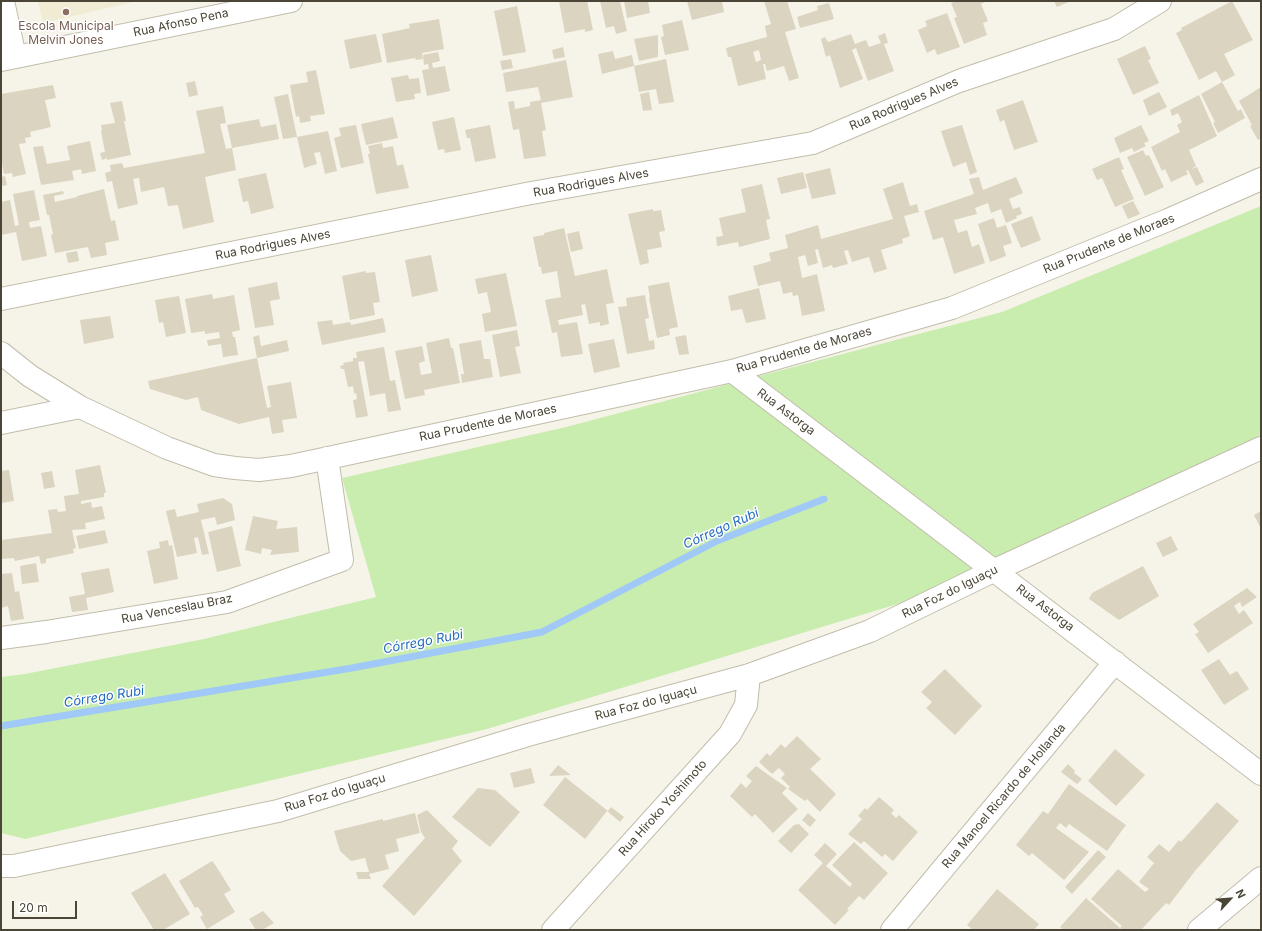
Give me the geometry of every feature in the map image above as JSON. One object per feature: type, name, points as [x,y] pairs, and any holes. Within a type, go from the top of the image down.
[{"type":"street","points":[[3,1],[8,59]]},
{"type":"street","name":"Rua Afonso Pena","points":[[8,59],[291,1]]},
{"type":"street","name":"Rua Rodrigues Alves","points":[[1,299],[526,194],[813,143],[959,80],[1114,29],[1160,1]]},
{"type":"street","name":"Rua Prudente de Moraes","points":[[1,353],[30,376],[80,407],[167,448],[214,465],[259,470],[291,466],[732,371],[952,308],[1168,220],[1261,179]]},
{"type":"street","name":"Rua Astorga","points":[[732,371],[1261,774]]},
{"type":"street","points":[[1,423],[80,407]]},
{"type":"street","name":"Rua Foz do Iguaçu","points":[[1,866],[14,866],[278,811],[528,735],[749,675],[870,631],[995,570],[1261,448]]},
{"type":"street","name":"Rua Venceslau Braz","points":[[1,638],[227,602],[342,560],[327,458]]},
{"type":"street","name":"Rua Manoel Ricardo de Hollanda","points":[[892,930],[1115,662]]},
{"type":"street","name":"Rua Hiroko Yoshimoto","points":[[553,930],[730,734],[746,705],[749,675]]},
{"type":"street","points":[[1199,930],[1261,878]]},
{"type":"shaded area","name":"Escola Municipal Melvin Jones","points":[[38,1],[138,1],[43,23]]},
{"type":"green space","points":[[1261,206],[1261,435],[1189,471],[914,599],[487,729],[25,839],[1,833],[1,677],[25,674],[204,639],[376,597],[342,478],[566,427],[1002,312]]},
{"type":"building","points":[[559,1],[587,1],[593,30],[585,32],[585,29],[565,33]]},
{"type":"building","points":[[600,1],[620,1],[627,31],[616,34],[614,26],[606,28]]},
{"type":"building","points":[[624,1],[648,1],[650,13],[627,18]]},
{"type":"building","points":[[687,1],[722,1],[724,12],[692,20]]},
{"type":"building","points":[[764,1],[787,1],[796,29],[785,32],[799,78],[789,81],[784,66],[767,71],[765,64],[763,64],[766,79],[738,86],[731,57],[728,57],[726,48],[767,37],[765,26],[771,24]],"holes":[[[759,50],[761,60],[756,62],[753,52]]]},
{"type":"building","points":[[956,1],[987,1],[981,4],[988,21],[983,23],[987,35],[964,44],[954,18],[957,17],[951,3]]},
{"type":"building","points":[[1054,1],[1071,1],[1057,7]]},
{"type":"building","points":[[1232,1],[1253,40],[1224,54],[1235,75],[1222,82],[1216,71],[1199,80],[1176,33],[1182,30],[1181,28]]},
{"type":"building","points":[[829,3],[834,19],[800,28],[797,17],[818,10],[817,6]]},
{"type":"building","points":[[517,6],[526,52],[503,56],[494,11]]},
{"type":"building","points":[[947,13],[960,47],[937,55],[935,49],[927,53],[918,30],[927,26],[925,21]]},
{"type":"building","points":[[439,19],[444,49],[422,53],[423,59],[416,60],[415,58],[387,63],[382,34],[410,28],[409,24]]},
{"type":"building","points":[[682,20],[689,50],[665,55],[661,37],[664,36],[662,25]]},
{"type":"building","points":[[885,33],[888,43],[884,44],[894,71],[868,81],[856,48],[852,50],[863,79],[840,88],[830,55],[826,57],[821,39],[825,37],[828,42],[851,34],[855,44],[866,40],[869,47],[881,43],[878,36]]},
{"type":"building","points":[[376,34],[382,62],[350,69],[344,40]]},
{"type":"building","points":[[658,35],[658,57],[639,61],[634,39]]},
{"type":"building","points":[[1145,46],[1151,59],[1148,60],[1159,83],[1133,95],[1117,59]]},
{"type":"building","points":[[563,47],[565,57],[554,59],[552,50]]},
{"type":"building","points":[[613,51],[615,59],[632,55],[634,66],[602,74],[598,54]]},
{"type":"building","points":[[438,52],[440,61],[432,63],[433,68],[445,66],[450,91],[427,96],[422,70],[429,69],[428,64],[424,65],[423,55]]},
{"type":"building","points":[[511,59],[513,68],[502,70],[500,61]]},
{"type":"building","points":[[666,59],[674,102],[659,104],[656,89],[639,92],[634,66]]},
{"type":"building","points":[[566,60],[573,97],[541,103],[546,130],[542,131],[546,156],[524,159],[519,129],[513,130],[508,102],[514,101],[515,109],[530,106],[530,102],[541,100],[538,87],[506,92],[503,73]]},
{"type":"building","points":[[316,70],[325,114],[310,116],[311,121],[300,123],[299,116],[296,117],[290,85],[308,82],[306,72]]},
{"type":"building","points":[[408,75],[409,79],[419,78],[421,93],[414,94],[415,99],[396,102],[391,78]]},
{"type":"building","points":[[195,81],[198,95],[189,97],[186,83]]},
{"type":"building","points":[[1222,82],[1238,111],[1241,109],[1245,118],[1218,133],[1213,123],[1215,122],[1201,94]]},
{"type":"building","points":[[53,85],[56,98],[45,100],[51,127],[30,132],[31,137],[25,138],[26,143],[19,144],[26,174],[13,177],[12,173],[4,174],[1,158],[1,94]]},
{"type":"building","points":[[1261,87],[1261,138],[1258,140],[1239,101]]},
{"type":"building","points":[[649,92],[652,110],[643,111],[640,94]]},
{"type":"building","points":[[1159,92],[1167,107],[1149,116],[1143,100]]},
{"type":"building","points":[[288,94],[297,137],[283,139],[274,97]]},
{"type":"building","points":[[1199,95],[1217,136],[1189,150],[1196,166],[1191,169],[1197,167],[1204,182],[1196,186],[1188,170],[1186,171],[1188,174],[1171,182],[1165,169],[1162,171],[1151,147],[1180,132],[1177,125],[1182,122],[1178,113],[1172,116],[1170,110]]},
{"type":"building","points":[[1023,100],[1038,142],[1014,150],[1004,120],[1000,122],[996,110]]},
{"type":"building","points":[[122,101],[126,121],[124,121],[131,155],[102,160],[100,153],[105,152],[101,125],[115,123],[110,103]]},
{"type":"building","points":[[223,106],[226,123],[220,124],[226,149],[232,148],[236,170],[205,177],[214,222],[183,229],[178,205],[168,206],[164,187],[141,192],[139,178],[133,179],[138,204],[118,209],[112,181],[107,182],[105,173],[111,171],[110,165],[122,163],[124,168],[205,153],[196,111]]},
{"type":"building","points":[[393,117],[398,138],[366,145],[361,124]]},
{"type":"building","points":[[454,117],[461,150],[445,153],[444,149],[438,150],[432,122]]},
{"type":"building","points":[[259,119],[261,127],[276,124],[279,139],[232,148],[227,125]]},
{"type":"building","points":[[356,125],[364,163],[341,168],[334,138],[341,136],[339,128]]},
{"type":"building","points":[[490,125],[496,158],[475,162],[470,138],[467,138],[465,130]]},
{"type":"building","points":[[962,125],[977,172],[970,175],[966,162],[953,167],[941,131]]},
{"type":"building","points":[[1141,125],[1149,141],[1144,143],[1146,146],[1134,152],[1132,148],[1120,153],[1114,138]]},
{"type":"building","points":[[328,131],[337,171],[325,174],[320,152],[314,153],[317,164],[304,168],[297,137]]},
{"type":"building","points":[[90,141],[96,171],[82,174],[81,169],[72,171],[74,180],[41,185],[33,147],[43,146],[47,164],[70,160],[67,146]]},
{"type":"building","points":[[382,143],[383,148],[393,146],[397,166],[403,164],[409,188],[376,194],[368,154],[370,154],[368,146]]},
{"type":"building","points":[[1143,150],[1146,156],[1149,155],[1164,187],[1145,196],[1127,157]]},
{"type":"building","points":[[1119,157],[1124,169],[1121,170],[1134,199],[1115,207],[1102,178],[1097,180],[1092,169]]},
{"type":"building","points":[[830,168],[836,194],[812,199],[805,174]]},
{"type":"building","points":[[803,172],[807,188],[781,194],[777,178]]},
{"type":"building","points":[[266,173],[274,208],[251,214],[248,201],[243,202],[238,179]]},
{"type":"building","points":[[5,176],[7,185],[1,186],[1,177]]},
{"type":"building","points":[[979,177],[983,190],[1016,177],[1023,193],[1009,199],[1013,209],[1020,207],[1022,214],[1006,223],[1001,209],[991,213],[988,203],[975,208],[977,214],[954,220],[958,233],[967,230],[972,247],[979,244],[985,263],[954,274],[943,237],[933,240],[924,211],[974,194],[969,179]]},
{"type":"building","points":[[903,182],[910,206],[917,204],[919,212],[904,216],[910,236],[902,239],[903,243],[881,250],[887,269],[874,273],[869,257],[852,262],[848,250],[844,251],[848,264],[833,268],[832,265],[823,268],[818,249],[815,250],[818,263],[808,266],[805,255],[798,257],[802,278],[817,274],[825,311],[802,316],[798,295],[793,296],[792,292],[783,294],[780,281],[758,286],[753,266],[771,261],[769,253],[788,248],[785,235],[818,225],[821,239],[893,219],[883,189]]},
{"type":"building","points":[[762,184],[770,219],[766,220],[770,239],[739,247],[738,242],[717,246],[716,237],[723,236],[719,218],[746,212],[741,189]]},
{"type":"building","points":[[104,189],[111,221],[115,220],[119,240],[105,243],[107,255],[91,258],[88,247],[55,253],[51,235],[53,234],[43,195],[63,191],[64,194],[54,196],[55,202]]},
{"type":"building","points":[[34,190],[40,220],[29,222],[30,228],[41,226],[47,256],[22,261],[16,232],[1,235],[1,202],[10,200],[15,226],[19,225],[13,194]]},
{"type":"building","points":[[1133,201],[1140,214],[1128,219],[1122,206]]},
{"type":"building","points":[[653,209],[653,211],[661,210],[665,231],[659,232],[662,247],[647,250],[649,263],[640,265],[628,214]]},
{"type":"building","points":[[1032,216],[1041,240],[1021,248],[1011,224]]},
{"type":"building","points":[[994,218],[997,228],[1006,225],[1012,243],[1003,246],[1006,256],[990,262],[978,224]]},
{"type":"building","points":[[564,228],[575,276],[607,269],[614,303],[606,304],[609,324],[600,326],[600,322],[589,324],[585,304],[581,305],[583,315],[558,320],[559,325],[577,322],[583,354],[561,357],[557,332],[552,333],[545,300],[561,297],[557,271],[542,274],[541,267],[539,267],[533,237]]},
{"type":"building","points":[[579,231],[583,249],[571,252],[567,234]]},
{"type":"building","points":[[77,251],[79,261],[68,263],[66,253]]},
{"type":"building","points":[[431,255],[438,291],[412,297],[405,260]]},
{"type":"building","points":[[366,271],[366,273],[375,272],[380,302],[373,303],[375,315],[350,320],[342,276]]},
{"type":"building","points":[[506,273],[517,326],[485,332],[482,314],[491,312],[487,292],[478,294],[475,279]]},
{"type":"building","points":[[277,282],[280,299],[270,301],[274,325],[255,328],[248,288]]},
{"type":"building","points":[[669,282],[678,327],[669,329],[670,335],[657,338],[648,286]]},
{"type":"building","points":[[759,288],[766,319],[746,323],[742,309],[731,311],[728,296]]},
{"type":"building","points":[[212,294],[213,299],[234,295],[240,330],[232,332],[233,337],[235,337],[238,355],[223,357],[221,344],[208,346],[207,340],[220,338],[219,332],[205,334],[205,331],[191,333],[185,299]]},
{"type":"building","points":[[645,295],[649,318],[645,319],[649,341],[654,340],[655,349],[627,354],[618,307],[627,306],[626,298]]},
{"type":"building","points":[[179,296],[186,333],[166,337],[163,322],[159,323],[155,300]]},
{"type":"building","points":[[110,316],[114,338],[84,344],[80,320]]},
{"type":"building","points":[[383,318],[386,332],[322,345],[317,322],[332,320],[333,325],[350,322],[351,325]]},
{"type":"building","points":[[517,330],[520,346],[515,347],[521,373],[500,377],[492,335]]},
{"type":"building","points":[[259,335],[261,346],[287,340],[289,351],[257,358],[253,337]]},
{"type":"building","points":[[686,335],[689,354],[679,355],[675,337]]},
{"type":"building","points":[[449,338],[451,348],[453,348],[460,383],[424,390],[425,395],[405,399],[395,351],[422,346],[425,361],[419,363],[421,375],[432,373],[426,343]]},
{"type":"building","points":[[614,339],[620,367],[594,373],[588,344]]},
{"type":"building","points":[[481,340],[484,359],[490,359],[493,377],[462,383],[461,374],[464,374],[459,344]]},
{"type":"building","points":[[384,347],[390,381],[395,380],[401,410],[388,412],[385,393],[370,396],[364,361],[358,362],[368,416],[356,418],[353,400],[357,399],[356,393],[354,394],[353,386],[348,387],[344,369],[341,369],[340,366],[344,365],[343,363],[353,361],[353,358],[357,358],[356,352]]},
{"type":"building","points":[[257,358],[267,408],[271,407],[267,386],[291,382],[297,418],[282,420],[284,432],[272,434],[269,417],[239,424],[201,410],[198,397],[186,400],[150,389],[148,381]]},
{"type":"building","points":[[100,465],[106,493],[104,493],[104,497],[81,501],[81,504],[91,502],[92,508],[102,506],[105,519],[85,523],[86,529],[72,530],[76,548],[73,549],[74,553],[46,559],[46,563],[41,564],[39,556],[15,561],[14,558],[1,559],[1,540],[52,533],[48,510],[57,509],[58,512],[66,511],[64,496],[79,494],[75,470]]},
{"type":"building","points":[[9,470],[14,501],[1,503],[1,471]]},
{"type":"building","points":[[52,471],[55,487],[44,489],[41,473]]},
{"type":"building","points":[[223,498],[232,504],[235,520],[217,525],[215,517],[201,520],[209,554],[202,555],[198,537],[194,538],[197,553],[177,557],[166,511],[175,509],[177,517],[199,512],[197,504]]},
{"type":"building","points":[[1261,511],[1261,529],[1254,515]]},
{"type":"building","points":[[253,516],[278,521],[276,529],[297,527],[299,552],[270,555],[272,550],[262,548],[261,554],[245,550]]},
{"type":"building","points":[[232,526],[241,566],[217,572],[208,532]]},
{"type":"building","points":[[105,530],[108,543],[79,549],[76,536]]},
{"type":"building","points":[[1171,536],[1178,550],[1163,557],[1156,543]]},
{"type":"building","points":[[168,540],[169,546],[172,545],[178,579],[154,584],[147,551],[160,548],[159,542]]},
{"type":"building","points":[[36,563],[39,582],[22,584],[20,566]]},
{"type":"building","points":[[1143,566],[1159,596],[1119,620],[1089,599],[1092,593]]},
{"type":"building","points":[[109,568],[114,592],[86,598],[88,610],[72,612],[69,597],[85,594],[81,573]]},
{"type":"building","points":[[12,573],[15,592],[19,591],[24,619],[11,621],[8,606],[1,608],[1,574]]},
{"type":"building","points":[[1247,588],[1257,597],[1242,607],[1240,602],[1234,606],[1239,614],[1244,610],[1253,623],[1208,653],[1195,634],[1199,632],[1193,624]]},
{"type":"building","points":[[1219,659],[1230,675],[1237,671],[1249,689],[1224,705],[1201,670]]},
{"type":"building","points":[[945,669],[982,706],[955,735],[926,708],[932,702],[921,692]]},
{"type":"building","points":[[797,736],[821,759],[810,769],[836,794],[820,812],[807,799],[805,801],[788,789],[790,787],[781,778],[785,774],[779,768],[772,774],[759,762],[767,753],[770,756],[781,744],[785,748]]},
{"type":"building","points":[[1115,749],[1145,775],[1116,806],[1088,781]]},
{"type":"building","points":[[1068,764],[1075,771],[1074,773],[1082,779],[1077,784],[1061,772]]},
{"type":"building","points":[[558,765],[571,775],[549,776]]},
{"type":"building","points":[[756,766],[787,788],[782,793],[798,809],[773,833],[755,814],[752,817],[730,796],[741,783],[746,788],[752,781],[746,776]]},
{"type":"building","points":[[531,768],[535,783],[514,788],[510,773]]},
{"type":"building","points":[[565,777],[608,811],[611,807],[624,817],[620,822],[607,811],[585,839],[543,805]]},
{"type":"building","points":[[1069,784],[1126,825],[1107,851],[1069,824],[1066,828],[1060,823],[1056,828],[1089,852],[1064,880],[1032,853],[1029,856],[1016,845],[1043,811],[1048,814]]},
{"type":"building","points":[[478,788],[495,790],[520,812],[490,847],[452,817]]},
{"type":"building","points":[[879,797],[894,810],[891,813],[896,818],[899,815],[918,832],[893,861],[885,854],[882,857],[864,841],[861,844],[848,834],[862,819],[858,816],[865,808],[867,810]]},
{"type":"building","points":[[1217,802],[1239,821],[1195,871],[1169,905],[1166,903],[1141,930],[1122,930],[1120,928],[1122,926],[1091,899],[1118,869],[1145,892],[1149,889],[1139,882],[1154,863],[1147,857],[1159,844],[1169,852],[1179,840],[1181,842]]},
{"type":"building","points":[[427,810],[458,841],[452,849],[462,861],[414,916],[382,886],[425,838],[421,832],[417,815]]},
{"type":"building","points":[[415,813],[420,833],[396,839],[399,851],[385,855],[389,869],[369,874],[371,879],[358,879],[356,872],[369,872],[365,858],[351,861],[340,851],[334,831]]},
{"type":"building","points":[[808,813],[816,820],[810,827],[802,820]]},
{"type":"building","points":[[799,824],[809,834],[791,853],[778,841],[794,825]]},
{"type":"building","points":[[854,842],[888,873],[864,900],[859,896],[847,909],[849,910],[835,925],[798,890],[823,863],[814,855],[825,843],[837,854],[826,866],[850,887],[852,884],[832,865]]},
{"type":"building","points":[[1098,850],[1106,857],[1072,894],[1065,887]]},
{"type":"building","points":[[212,861],[231,890],[224,894],[235,912],[207,929],[200,917],[203,915],[198,907],[195,908],[179,881]]},
{"type":"building","points":[[165,873],[190,914],[163,930],[154,930],[131,893]]},
{"type":"building","points":[[997,889],[1039,924],[1034,930],[973,930],[967,925]]},
{"type":"building","points":[[1086,898],[1120,928],[1118,930],[1064,930],[1060,927]]},
{"type":"building","points":[[263,911],[274,923],[262,930],[256,930],[249,919]]},
{"type":"waterway","name":"Córrego Rubi","points":[[1,726],[352,668],[542,632],[717,541],[824,499]]},
{"type":"place","name":"Escola Municipal Melvin Jones","points":[[66,12]]}]
